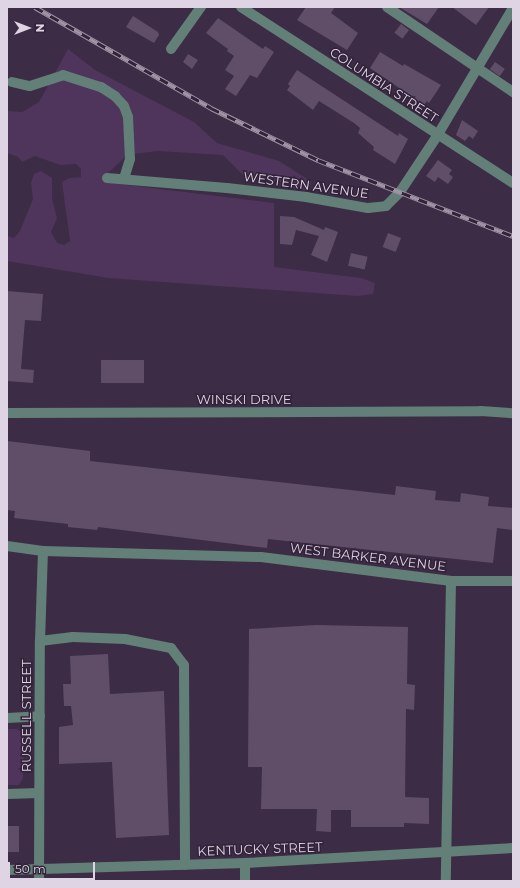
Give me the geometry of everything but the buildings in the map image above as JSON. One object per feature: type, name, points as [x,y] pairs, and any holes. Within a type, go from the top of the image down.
[{"type":"street","points":[[171,49],[201,7]]},
{"type":"street","name":"COLUMBIA STREET","points":[[241,7],[437,136],[513,183]]},
{"type":"street","points":[[387,7],[513,92]]},
{"type":"street","name":"WESTERN AVENUE","points":[[107,178],[227,188],[306,197],[368,208],[386,206],[400,192],[437,136],[513,8]]},
{"type":"street","points":[[12,82],[30,86],[63,75],[101,87],[115,96],[124,106],[128,117],[130,159],[124,179]]},
{"type":"street","name":"WINSKI DRIVE","points":[[7,413],[481,411],[513,413]]},
{"type":"street","name":"WEST BARKER AVENUE","points":[[7,546],[43,551],[261,557],[451,580],[446,881]]},
{"type":"street","name":"RUSSELL STREET","points":[[39,881],[40,641],[43,551]]},
{"type":"street","points":[[451,580],[513,581]]},
{"type":"street","points":[[40,641],[73,638],[125,639],[171,648],[184,665],[185,865]]},
{"type":"street","points":[[7,718],[40,716]]},
{"type":"street","points":[[7,794],[39,793]]},
{"type":"street","name":"KENTUCKY STREET","points":[[7,870],[245,863],[446,853],[513,848]]},
{"type":"street","points":[[245,863],[245,881]]},
{"type":"shaded area","points":[[68,49],[95,70],[194,122],[217,143],[279,161],[312,182],[308,190],[298,190],[279,181],[246,178],[223,155],[157,151],[127,155],[103,178],[111,183],[274,203],[274,267],[361,278],[375,283],[373,294],[358,296],[108,278],[7,261],[7,236],[14,238],[20,231],[33,199],[31,183],[34,174],[41,171],[52,178],[52,199],[57,218],[51,232],[57,243],[64,245],[70,241],[62,182],[69,178],[81,177],[81,169],[76,164],[60,165],[35,156],[22,162],[18,157],[7,153],[7,111],[22,112],[39,102]]},
{"type":"shaded area","points":[[7,729],[17,729],[24,734],[23,778],[19,785],[7,785]]},
{"type":"railway","points":[[35,7],[211,108],[318,160],[513,236]]}]
